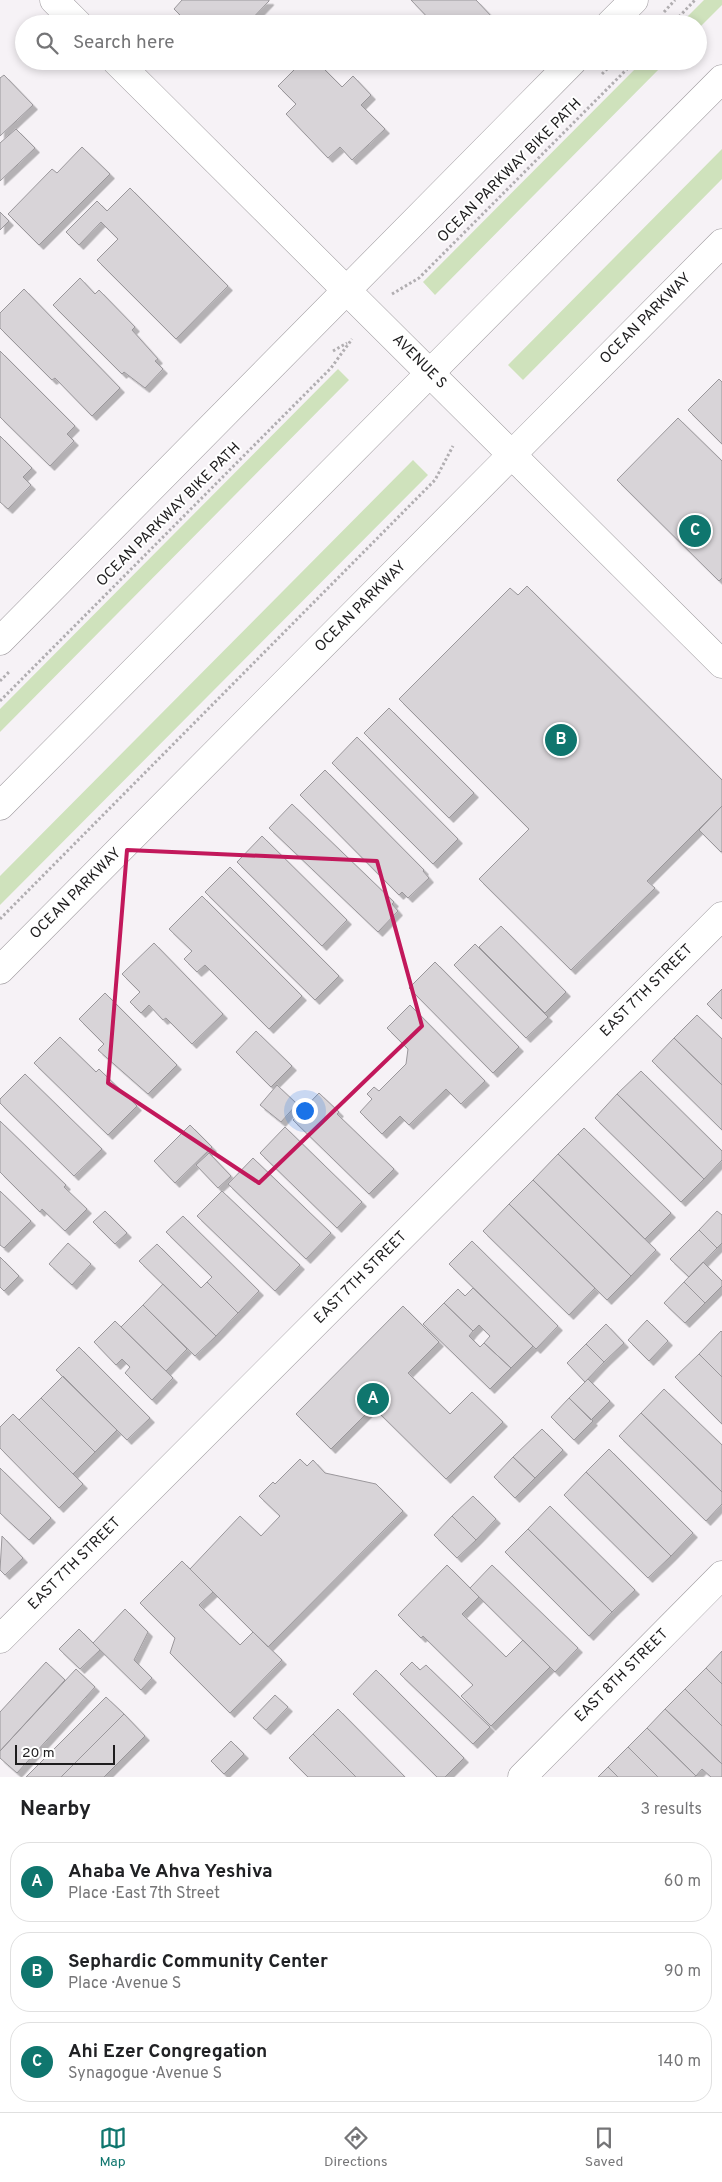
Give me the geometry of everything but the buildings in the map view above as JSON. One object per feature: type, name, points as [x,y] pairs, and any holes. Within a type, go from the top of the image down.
[{"type":"street","points":[[54,0],[69,15]]},
{"type":"street","points":[[619,15],[634,0]]},
{"type":"street","name":"AVENUE S","points":[[125,70],[722,664]]},
{"type":"street","points":[[0,640],[564,70]]},
{"type":"street","points":[[0,806],[722,79]]},
{"type":"street","name":"OCEAN PARKWAY","points":[[0,970],[722,243]]},
{"type":"street","name":"EAST 7TH STREET","points":[[0,1639],[722,916]]},
{"type":"street","name":"EAST 8TH STREET","points":[[522,1777],[722,1575]]},
{"type":"path","points":[[681,15],[695,0]]},
{"type":"path","name":"OCEAN PARKWAY BIKE PATH","points":[[396,290],[419,278],[625,70]]},
{"type":"path","name":"OCEAN PARKWAY BIKE PATH","points":[[0,701],[331,368],[350,341]]},
{"type":"path","points":[[0,919],[435,480],[453,446]]},
{"type":"highlighted area","points":[[127,850],[377,861],[422,1026],[259,1183],[108,1083]]},
{"type":"green space","points":[[704,0],[722,0],[722,5],[707,20],[707,15],[689,15]]},
{"type":"green space","points":[[634,70],[658,70],[435,295],[423,282]]},
{"type":"green space","points":[[722,149],[722,179],[523,380],[508,365]]},
{"type":"green space","points":[[338,369],[349,380],[0,732],[0,709]]},
{"type":"green space","points":[[413,460],[428,475],[0,905],[0,876]]},
{"type":"place","name":"Ahi Ezer Congregation","points":[[695,531]]},
{"type":"place","name":"Sephardic Community Center","points":[[561,740]]},
{"type":"place","name":"Ahaba Ve Ahva Yeshiva","points":[[373,1399]]}]
